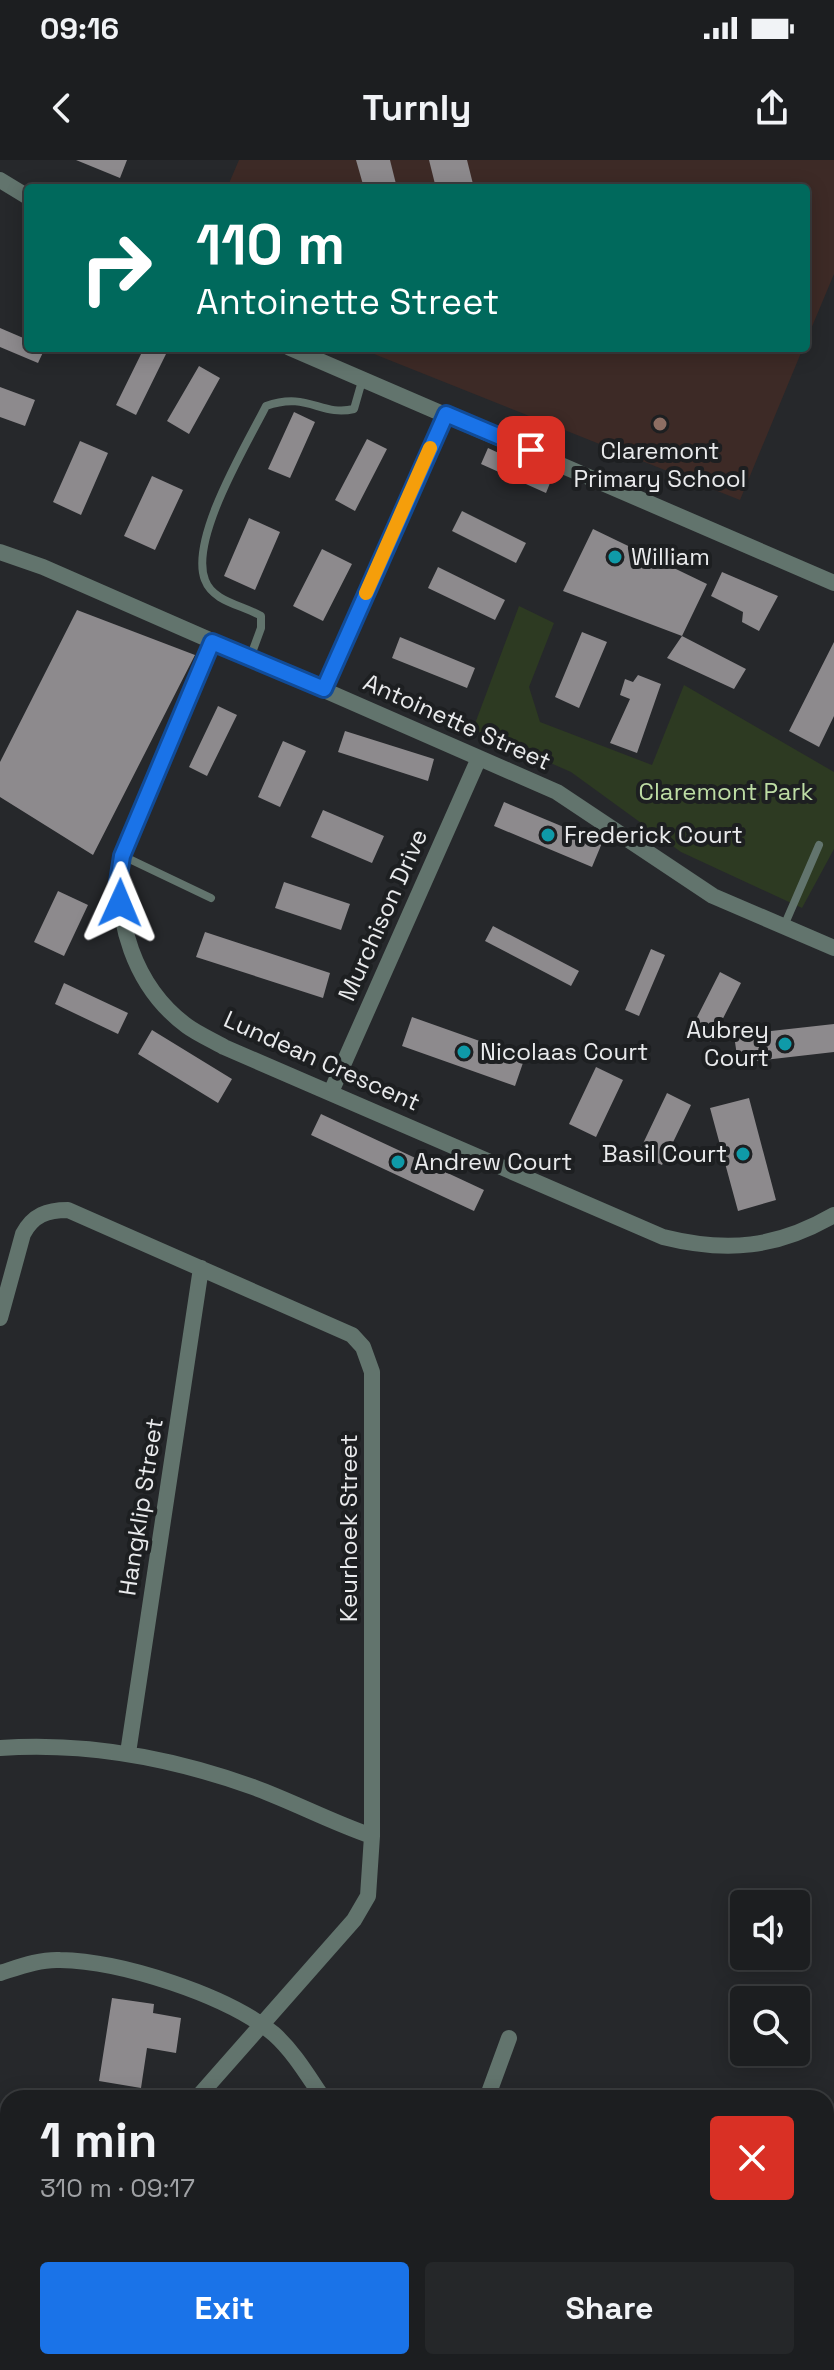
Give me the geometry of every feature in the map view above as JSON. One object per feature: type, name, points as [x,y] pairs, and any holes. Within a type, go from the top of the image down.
[{"type":"street","points":[[0,180],[24,195]]},
{"type":"street","points":[[299,352],[834,583]]},
{"type":"street","points":[[324,689],[446,414]]},
{"type":"street","name":"Antoinette Street","points":[[0,552],[43,567],[557,792],[702,889],[834,948]]},
{"type":"street","name":"Lundean Crescent","points":[[212,642],[122,856],[118,882],[123,924],[136,963],[158,1000],[187,1026],[224,1047],[673,1240],[707,1246],[750,1245],[802,1234],[834,1215]]},
{"type":"street","name":"Murchison Drive","points":[[331,1092],[479,758]]},
{"type":"street","name":"Keurhoek Street","points":[[0,1318],[23,1234],[30,1221],[42,1213],[68,1210],[352,1335],[363,1347],[372,1372],[370,1884],[364,1906],[204,2090]]},
{"type":"street","name":"Hangklip Street","points":[[128,1753],[201,1268]]},
{"type":"street","points":[[0,1748],[33,1746],[128,1753],[208,1772],[254,1787],[336,1824],[372,1836]]},
{"type":"street","points":[[0,1973],[59,1960],[121,1970],[181,1986],[262,2025],[286,2046],[317,2090]]},
{"type":"street","points":[[490,2090],[509,2038]]},
{"type":"lane","points":[[250,658],[261,628],[261,616],[247,607],[221,599],[205,581],[202,550],[223,490],[266,406],[288,398],[341,412],[354,409],[362,381]]},
{"type":"lane","points":[[784,927],[819,845]]},
{"type":"lane","points":[[122,856],[211,898]]},
{"type":"shaded area","points":[[239,160],[834,160],[834,274],[810,331],[810,184],[229,184]]},
{"type":"shaded area","name":"Claremont Primary School","points":[[369,352],[801,352],[740,500]]},
{"type":"green space","name":"Claremont Park","points":[[519,606],[554,623],[529,687],[540,722],[652,765],[684,685],[834,772],[834,849],[802,908],[681,852],[571,772],[473,729]]},
{"type":"building","points":[[76,160],[127,160],[120,178]]},
{"type":"building","points":[[356,160],[390,160],[396,184],[363,184]]},
{"type":"building","points":[[429,160],[467,160],[473,184],[435,184]]},
{"type":"building","points":[[0,328],[24,338],[24,352],[43,352],[38,363],[0,347]]},
{"type":"building","points":[[142,352],[166,354],[136,415],[116,405]]},
{"type":"building","points":[[199,366],[220,378],[189,434],[167,421]]},
{"type":"building","points":[[0,387],[35,400],[25,426],[0,417]]},
{"type":"building","points":[[294,412],[315,422],[290,478],[268,469]]},
{"type":"building","points":[[367,439],[387,449],[355,511],[335,500]]},
{"type":"building","points":[[80,441],[108,453],[81,515],[53,502]]},
{"type":"building","points":[[488,448],[552,478],[546,493],[481,464]]},
{"type":"building","points":[[152,476],[183,490],[155,550],[124,536]]},
{"type":"building","points":[[462,511],[526,543],[516,563],[452,531]]},
{"type":"building","points":[[249,518],[280,532],[255,590],[224,576]]},
{"type":"building","name":"William","points":[[593,529],[707,584],[682,636],[563,591]]},
{"type":"building","points":[[322,549],[352,564],[323,621],[293,606]]},
{"type":"building","points":[[438,567],[505,600],[495,620],[428,588]]},
{"type":"building","points":[[722,572],[778,596],[759,631],[742,622],[743,612],[711,596]]},
{"type":"building","points":[[77,610],[195,655],[93,855],[0,797],[0,762]]},
{"type":"building","points":[[582,632],[607,642],[579,708],[555,697]]},
{"type":"building","points":[[682,636],[746,669],[734,689],[667,658]]},
{"type":"building","points":[[400,637],[475,668],[467,688],[392,658]]},
{"type":"building","points":[[834,642],[834,716],[819,747],[789,731]]},
{"type":"building","points":[[638,675],[661,684],[637,753],[610,743],[630,699],[620,695],[625,679],[633,682]]},
{"type":"building","points":[[218,706],[237,715],[207,776],[189,767]]},
{"type":"building","points":[[345,731],[434,759],[428,781],[338,752]]},
{"type":"building","points":[[283,741],[306,751],[280,807],[258,797]]},
{"type":"building","name":"Frederick Court","points":[[504,802],[602,843],[592,867],[494,826]]},
{"type":"building","points":[[323,810],[384,836],[372,863],[311,837]]},
{"type":"building","points":[[284,882],[350,904],[341,930],[275,908]]},
{"type":"building","points":[[58,891],[88,905],[64,956],[34,942]]},
{"type":"building","points":[[493,926],[579,971],[571,986],[485,941]]},
{"type":"building","points":[[205,932],[330,973],[323,998],[196,957]]},
{"type":"building","points":[[651,949],[665,955],[639,1016],[625,1010]]},
{"type":"building","points":[[720,972],[741,983],[711,1042],[690,1031]]},
{"type":"building","points":[[64,983],[128,1013],[118,1034],[55,1004]]},
{"type":"building","name":"Nicolaas Court","points":[[412,1017],[525,1057],[515,1086],[402,1046]]},
{"type":"building","name":"Aubrey Court","points":[[834,1024],[834,1052],[738,1063],[734,1035]]},
{"type":"building","points":[[152,1030],[232,1079],[218,1103],[138,1054]]},
{"type":"building","points":[[596,1067],[623,1080],[596,1137],[569,1124]]},
{"type":"building","points":[[667,1093],[691,1105],[662,1165],[638,1154]]},
{"type":"building","name":"Basil Court","points":[[749,1098],[776,1200],[738,1211],[710,1108]]},
{"type":"building","name":"Andrew Court","points":[[321,1114],[484,1190],[474,1211],[311,1135]]},
{"type":"building","points":[[112,1998],[154,2004],[153,2013],[181,2018],[176,2053],[147,2048],[141,2088],[99,2081]]},
{"type":"slow traffic","points":[[366,593],[430,448]]},
{"type":"place","name":"Claremont Primary School","points":[[660,424]]},
{"type":"place","name":"William","points":[[615,557]]},
{"type":"place","name":"Frederick Court","points":[[548,835]]},
{"type":"place","name":"Aubrey Court","points":[[785,1044]]},
{"type":"place","name":"Nicolaas Court","points":[[464,1052]]},
{"type":"place","name":"Basil Court","points":[[743,1154]]},
{"type":"place","name":"Andrew Court","points":[[398,1162]]},
{"type":"route","points":[[120,903],[118,882],[122,856],[212,642],[324,689],[446,414],[531,450]]}]
